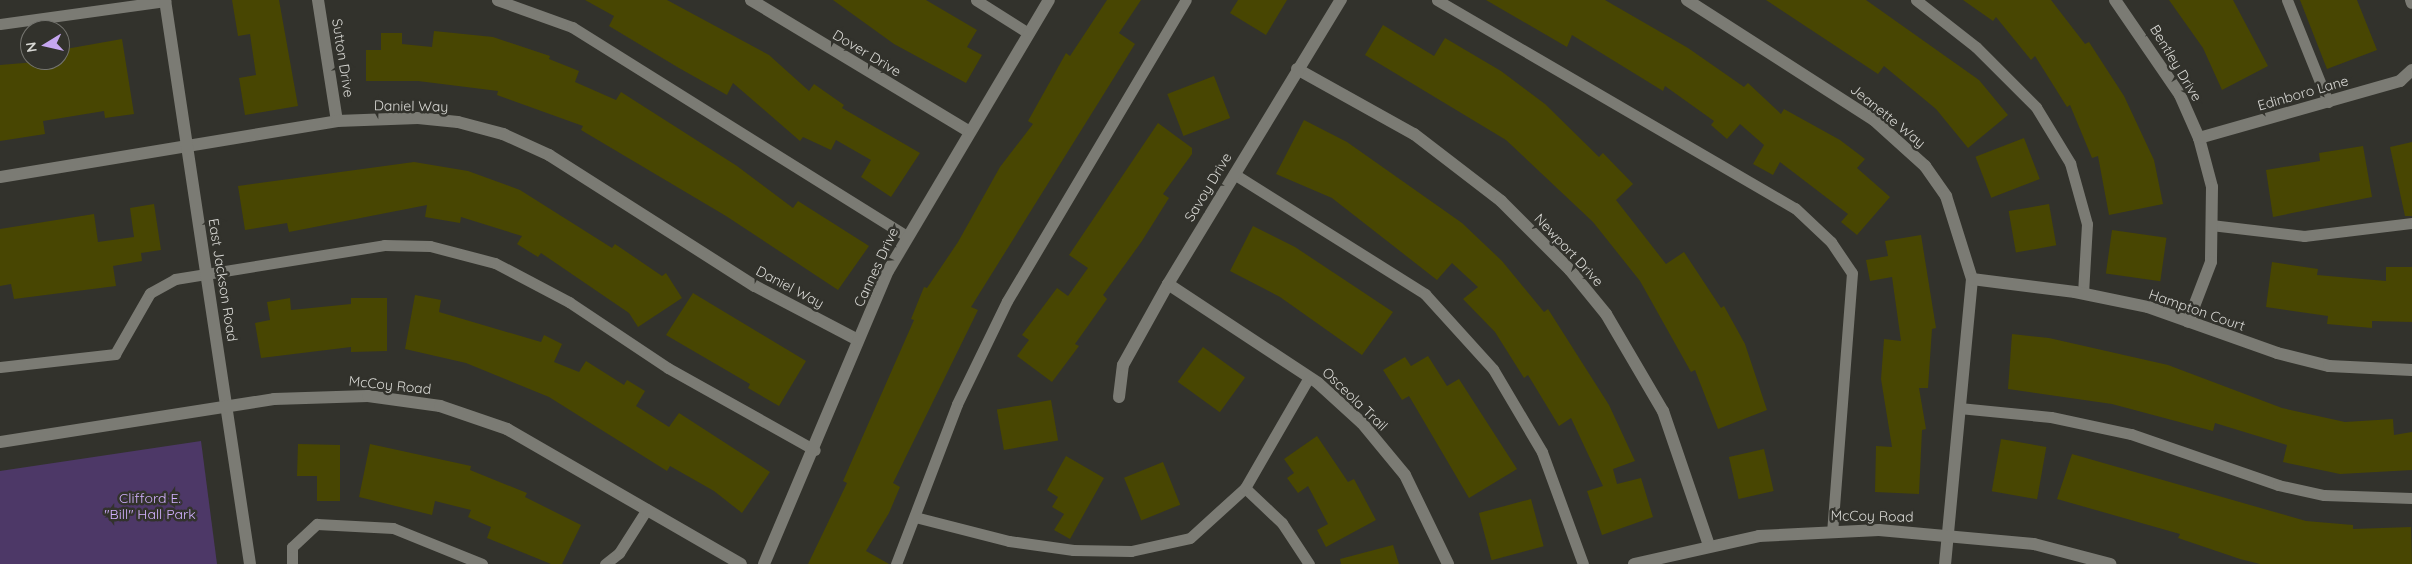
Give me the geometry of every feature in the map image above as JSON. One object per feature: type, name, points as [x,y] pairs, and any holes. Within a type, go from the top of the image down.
[{"type":"street","name":"Sutton Drive","points":[[318,0],[337,121]]},
{"type":"street","name":"Dover Drive","points":[[751,0],[968,131]]},
{"type":"street","name":"Cannes Drive","points":[[764,564],[814,450],[858,340],[906,236],[1048,0]]},
{"type":"street","name":"Savoy Drive","points":[[1120,397],[1122,366],[1168,284],[1297,68],[1341,0]]},
{"type":"street","name":"Jeanette Way","points":[[1687,0],[1826,86],[1874,120],[1925,166],[1956,219],[1972,279],[1945,564]]},
{"type":"street","name":"Bentley Drive","points":[[2116,0],[2180,95],[2199,138],[2212,187],[2211,262],[2188,322]]},
{"type":"street","name":"East Jackson Road","points":[[165,1],[250,564]]},
{"type":"street","name":"Newport Drive","points":[[1297,68],[1414,134],[1501,201],[1570,270],[1606,314],[1663,411],[1709,545]]},
{"type":"street","name":"Edinboro Lane","points":[[2199,138],[2400,81],[2412,70]]},
{"type":"street","name":"Daniel Way","points":[[0,178],[188,149],[337,121],[418,118],[503,134],[549,155],[755,286],[858,340]]},
{"type":"street","name":"Hampton Court","points":[[1972,279],[2083,293],[2148,307],[2188,322],[2329,366],[2412,370]]},
{"type":"street","name":"Osceola Trail","points":[[1168,284],[1309,377],[1362,423],[1405,475],[1448,564]]},
{"type":"street","name":"McCoy Road","points":[[0,442],[317,395],[368,396],[440,406],[506,429],[741,564]]},
{"type":"street","name":"McCoy Road","points":[[1634,564],[1709,545],[1832,530],[1948,532],[2034,544],[2091,561],[2110,564]]},
{"type":"lane","points":[[497,0],[572,27],[906,236]]},
{"type":"lane","points":[[976,0],[1028,33]]},
{"type":"lane","points":[[896,564],[957,404],[1007,301],[1186,0]]},
{"type":"lane","points":[[1437,0],[1795,208],[1831,242],[1852,274],[1832,530]]},
{"type":"lane","points":[[1916,0],[1976,47],[2036,107],[2070,163],[2087,224],[2083,293]]},
{"type":"lane","points":[[2287,0],[2328,102]]},
{"type":"lane","points":[[0,24],[165,1]]},
{"type":"lane","points":[[1234,174],[1425,294],[1481,356],[1542,452],[1583,564]]},
{"type":"lane","points":[[2211,225],[2304,236],[2412,223]]},
{"type":"lane","points":[[0,367],[115,354],[150,293],[175,279],[384,245],[430,246],[494,263],[569,302],[668,368],[814,450]]},
{"type":"lane","points":[[915,517],[1009,541],[1073,550],[1131,551],[1190,538],[1245,488],[1309,377]]},
{"type":"lane","points":[[1959,408],[2051,416],[2130,434],[2278,485],[2324,495],[2412,498]]},
{"type":"lane","points":[[1245,488],[1282,523],[1308,564]]},
{"type":"lane","points":[[606,564],[619,553],[647,509]]},
{"type":"lane","points":[[292,564],[292,547],[317,524],[393,528],[482,564]]},
{"type":"green space","name":"Clifford E. \"Bill\" Hall Park","points":[[201,441],[217,564],[0,564],[0,471]]},
{"type":"building","points":[[232,0],[279,0],[298,106],[245,115],[239,78],[256,75],[250,34],[238,36]]},
{"type":"building","points":[[585,0],[667,0],[769,55],[809,91],[814,84],[844,105],[842,108],[920,153],[891,197],[861,177],[871,160],[836,140],[831,150],[803,137],[800,141],[733,83],[727,95],[609,26],[614,16]]},
{"type":"building","points":[[833,0],[926,0],[977,30],[967,47],[982,55],[966,83],[894,44]]},
{"type":"building","points":[[1107,0],[1141,0],[1119,33],[1135,44],[971,307],[978,310],[893,483],[900,487],[889,513],[866,551],[889,564],[808,564],[847,483],[843,481],[914,320],[911,319],[924,287],[927,288],[958,242],[1000,167],[1033,124],[1028,121],[1066,53],[1070,56]]},
{"type":"building","points":[[1238,0],[1287,0],[1266,35],[1230,13]]},
{"type":"building","points":[[1486,0],[1605,0],[1688,48],[1744,87],[1748,83],[1781,114],[1784,109],[1840,140],[1865,159],[1857,168],[1890,197],[1857,235],[1841,222],[1848,214],[1780,162],[1773,175],[1753,164],[1764,145],[1740,124],[1727,139],[1711,125],[1714,121],[1665,86],[1663,91],[1572,35],[1567,47]]},
{"type":"building","points":[[1766,0],[1866,0],[1979,80],[2008,115],[1968,148],[1936,109],[1884,66],[1878,74]]},
{"type":"building","points":[[1963,0],[2051,0],[2085,44],[2089,42],[2124,96],[2154,160],[2163,204],[2109,215],[2098,156],[2092,158],[2070,105],[2067,107],[2035,56],[2031,60],[1996,17],[1993,21]]},
{"type":"building","points":[[2169,0],[2233,0],[2268,66],[2222,90],[2203,48]]},
{"type":"building","points":[[2300,0],[2357,0],[2377,50],[2327,69]]},
{"type":"building","points":[[1383,25],[1434,56],[1445,38],[1501,71],[1545,104],[1599,157],[1603,153],[1633,184],[1616,200],[1666,264],[1684,252],[1721,308],[1724,306],[1745,344],[1767,410],[1718,429],[1695,370],[1691,372],[1640,281],[1593,222],[1506,140],[1365,55]]},
{"type":"building","points":[[434,31],[493,37],[550,56],[549,59],[579,71],[575,82],[616,100],[621,92],[737,166],[793,208],[798,201],[869,246],[838,290],[726,216],[581,130],[583,126],[497,95],[498,91],[418,81],[366,81],[366,50],[381,50],[381,33],[402,33],[402,44],[432,47]]},
{"type":"building","points":[[122,39],[134,114],[105,118],[104,111],[43,121],[45,134],[0,141],[0,65],[20,63],[20,70],[70,70],[70,48]]},
{"type":"building","points":[[1214,76],[1230,118],[1183,136],[1167,94]]},
{"type":"building","points":[[1304,120],[1347,142],[1462,223],[1502,261],[1544,312],[1548,309],[1609,405],[1635,461],[1613,469],[1617,484],[1641,478],[1653,517],[1602,535],[1587,491],[1603,486],[1571,418],[1559,426],[1528,375],[1524,378],[1495,332],[1463,299],[1478,287],[1452,263],[1437,280],[1332,198],[1276,174]]},
{"type":"building","points":[[1158,123],[1192,148],[1192,154],[1163,194],[1169,198],[1142,241],[1103,295],[1107,299],[1075,344],[1079,346],[1052,382],[1017,356],[1029,340],[1022,335],[1057,288],[1068,296],[1088,268],[1069,255]]},
{"type":"building","points":[[2024,138],[2040,179],[1991,198],[1975,157]]},
{"type":"building","points":[[2412,142],[2412,216],[2405,216],[2390,147]]},
{"type":"building","points":[[2363,146],[2372,197],[2273,217],[2266,170],[2320,161],[2319,153]]},
{"type":"building","points":[[414,162],[468,171],[520,190],[612,248],[615,244],[662,276],[666,273],[682,298],[638,327],[629,313],[541,253],[538,257],[517,244],[522,236],[461,217],[460,223],[425,217],[427,205],[289,232],[287,223],[245,230],[238,186]]},
{"type":"building","points":[[154,204],[161,250],[141,253],[142,261],[113,266],[116,286],[14,299],[11,284],[0,286],[0,229],[94,214],[98,242],[134,237],[130,208]]},
{"type":"building","points":[[2049,204],[2056,245],[2016,252],[2009,211]]},
{"type":"building","points":[[1253,226],[1295,247],[1393,312],[1362,355],[1280,297],[1230,271]]},
{"type":"building","points":[[2112,230],[2166,238],[2160,281],[2106,274]]},
{"type":"building","points":[[1921,235],[1936,328],[1932,329],[1928,388],[1919,388],[1926,429],[1922,430],[1919,494],[1875,492],[1876,446],[1892,447],[1881,379],[1884,339],[1901,341],[1892,277],[1870,281],[1866,260],[1888,256],[1885,241]]},
{"type":"building","points":[[2272,262],[2318,269],[2317,275],[2386,281],[2386,267],[2412,267],[2412,322],[2372,321],[2372,328],[2327,324],[2328,316],[2266,307]]},
{"type":"building","points":[[693,293],[806,361],[779,406],[748,388],[750,384],[666,335]]},
{"type":"building","points":[[415,295],[441,300],[439,312],[541,342],[544,335],[562,344],[554,362],[579,372],[586,361],[624,385],[627,380],[645,391],[636,406],[669,427],[679,413],[770,472],[742,513],[714,491],[670,466],[667,471],[549,397],[466,363],[405,349]]},
{"type":"building","points":[[290,298],[291,310],[351,304],[351,298],[387,298],[387,351],[351,352],[351,347],[261,358],[255,323],[270,320],[267,302]]},
{"type":"building","points":[[2012,334],[2049,338],[2168,365],[2282,408],[2345,422],[2393,419],[2394,435],[2412,432],[2412,470],[2340,474],[2283,462],[2287,445],[2215,423],[2213,431],[2112,404],[2008,389]]},
{"type":"building","points":[[1203,347],[1245,378],[1220,412],[1178,382]]},
{"type":"building","points":[[1428,356],[1447,386],[1459,379],[1517,469],[1469,498],[1409,396],[1402,400],[1383,370],[1405,357],[1411,366]]},
{"type":"building","points":[[1051,400],[1058,440],[1004,450],[997,410]]},
{"type":"building","points":[[1317,436],[1348,482],[1354,479],[1376,520],[1326,547],[1317,530],[1328,524],[1308,486],[1298,493],[1287,478],[1294,473],[1284,459]]},
{"type":"building","points":[[2001,439],[2046,447],[2037,499],[1992,491]]},
{"type":"building","points":[[298,444],[340,445],[340,501],[317,501],[317,476],[297,476]]},
{"type":"building","points":[[370,444],[471,466],[470,470],[527,493],[525,497],[581,525],[562,564],[551,564],[487,538],[491,527],[468,517],[471,510],[435,501],[432,515],[359,497]]},
{"type":"building","points":[[1764,449],[1774,491],[1739,499],[1729,457]]},
{"type":"building","points":[[2072,454],[2306,521],[2353,525],[2353,529],[2411,527],[2412,564],[2260,564],[2240,559],[2178,538],[2180,534],[2057,499]]},
{"type":"building","points":[[1066,456],[1104,478],[1070,539],[1054,530],[1064,514],[1052,507],[1058,497],[1047,490]]},
{"type":"building","points":[[1163,462],[1180,505],[1141,520],[1124,478]]},
{"type":"building","points":[[1531,499],[1544,546],[1492,560],[1479,513]]},
{"type":"building","points":[[1393,545],[1399,564],[1341,564],[1340,559]]}]
